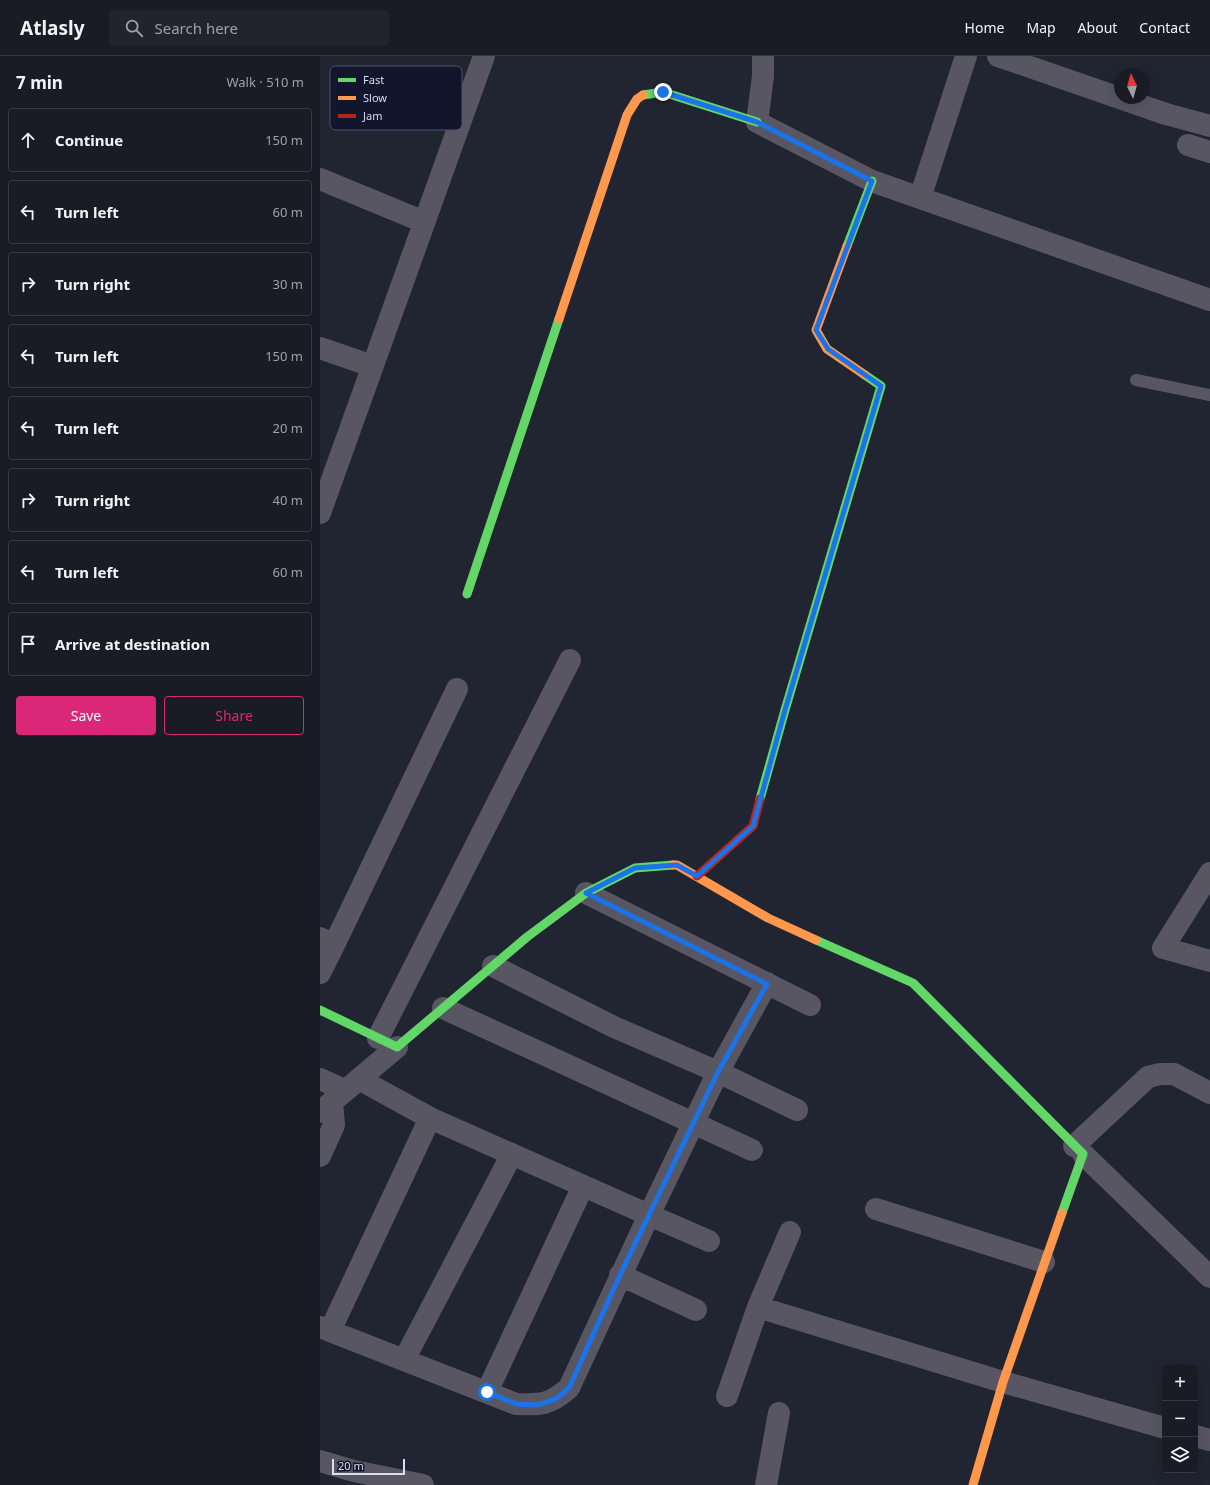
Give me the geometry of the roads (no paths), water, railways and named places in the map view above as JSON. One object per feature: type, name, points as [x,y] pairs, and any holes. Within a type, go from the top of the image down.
[{"type":"street","points":[[462,117],[484,56]]},
{"type":"street","points":[[757,122],[763,76],[763,56]]},
{"type":"street","points":[[920,198],[966,56]]},
{"type":"street","points":[[998,56],[1166,114],[1210,126]]},
{"type":"street","points":[[467,594],[627,115],[637,98],[647,93],[663,92],[757,122],[872,181],[1210,300]]},
{"type":"street","points":[[320,513],[457,130]]},
{"type":"street","points":[[1188,145],[1210,152]]},
{"type":"street","points":[[320,179],[424,222]]},
{"type":"street","points":[[697,876],[753,826],[789,695],[881,386],[828,349],[816,330],[872,181]]},
{"type":"street","points":[[320,348],[372,366]]},
{"type":"street","points":[[378,1038],[570,660]]},
{"type":"street","points":[[320,973],[327,942],[457,689]]},
{"type":"street","points":[[320,1156],[334,1125],[339,1096],[527,937],[586,893],[635,868],[677,865],[768,918],[913,982],[1078,1150],[1210,1277]]},
{"type":"street","points":[[1210,873],[1163,948],[1210,961]]},
{"type":"street","points":[[586,893],[810,1005]]},
{"type":"street","points":[[493,966],[614,1027],[718,1072],[797,1110]]},
{"type":"street","points":[[430,1118],[325,1329],[516,1404],[537,1405],[556,1399],[569,1388],[620,1275],[718,1072],[767,984]]},
{"type":"street","points":[[443,1008],[752,1150]]},
{"type":"street","points":[[320,1010],[397,1047]]},
{"type":"street","points":[[973,1485],[1003,1382],[1044,1262],[1078,1150],[1148,1077],[1160,1074],[1174,1074],[1210,1093]]},
{"type":"street","points":[[320,1079],[339,1096],[430,1118],[709,1241]]},
{"type":"street","points":[[404,1360],[512,1154]]},
{"type":"street","points":[[487,1392],[583,1186]]},
{"type":"street","points":[[876,1209],[1044,1262]]},
{"type":"street","points":[[727,1396],[758,1307],[790,1232]]},
{"type":"street","points":[[620,1275],[696,1310]]},
{"type":"street","points":[[758,1307],[1003,1382],[1162,1427]]},
{"type":"street","points":[[766,1485],[779,1413]]},
{"type":"street","points":[[1198,1437],[1210,1440]]},
{"type":"street","points":[[320,1461],[351,1478],[423,1485]]},
{"type":"lane","points":[[1136,380],[1210,395]]}]
